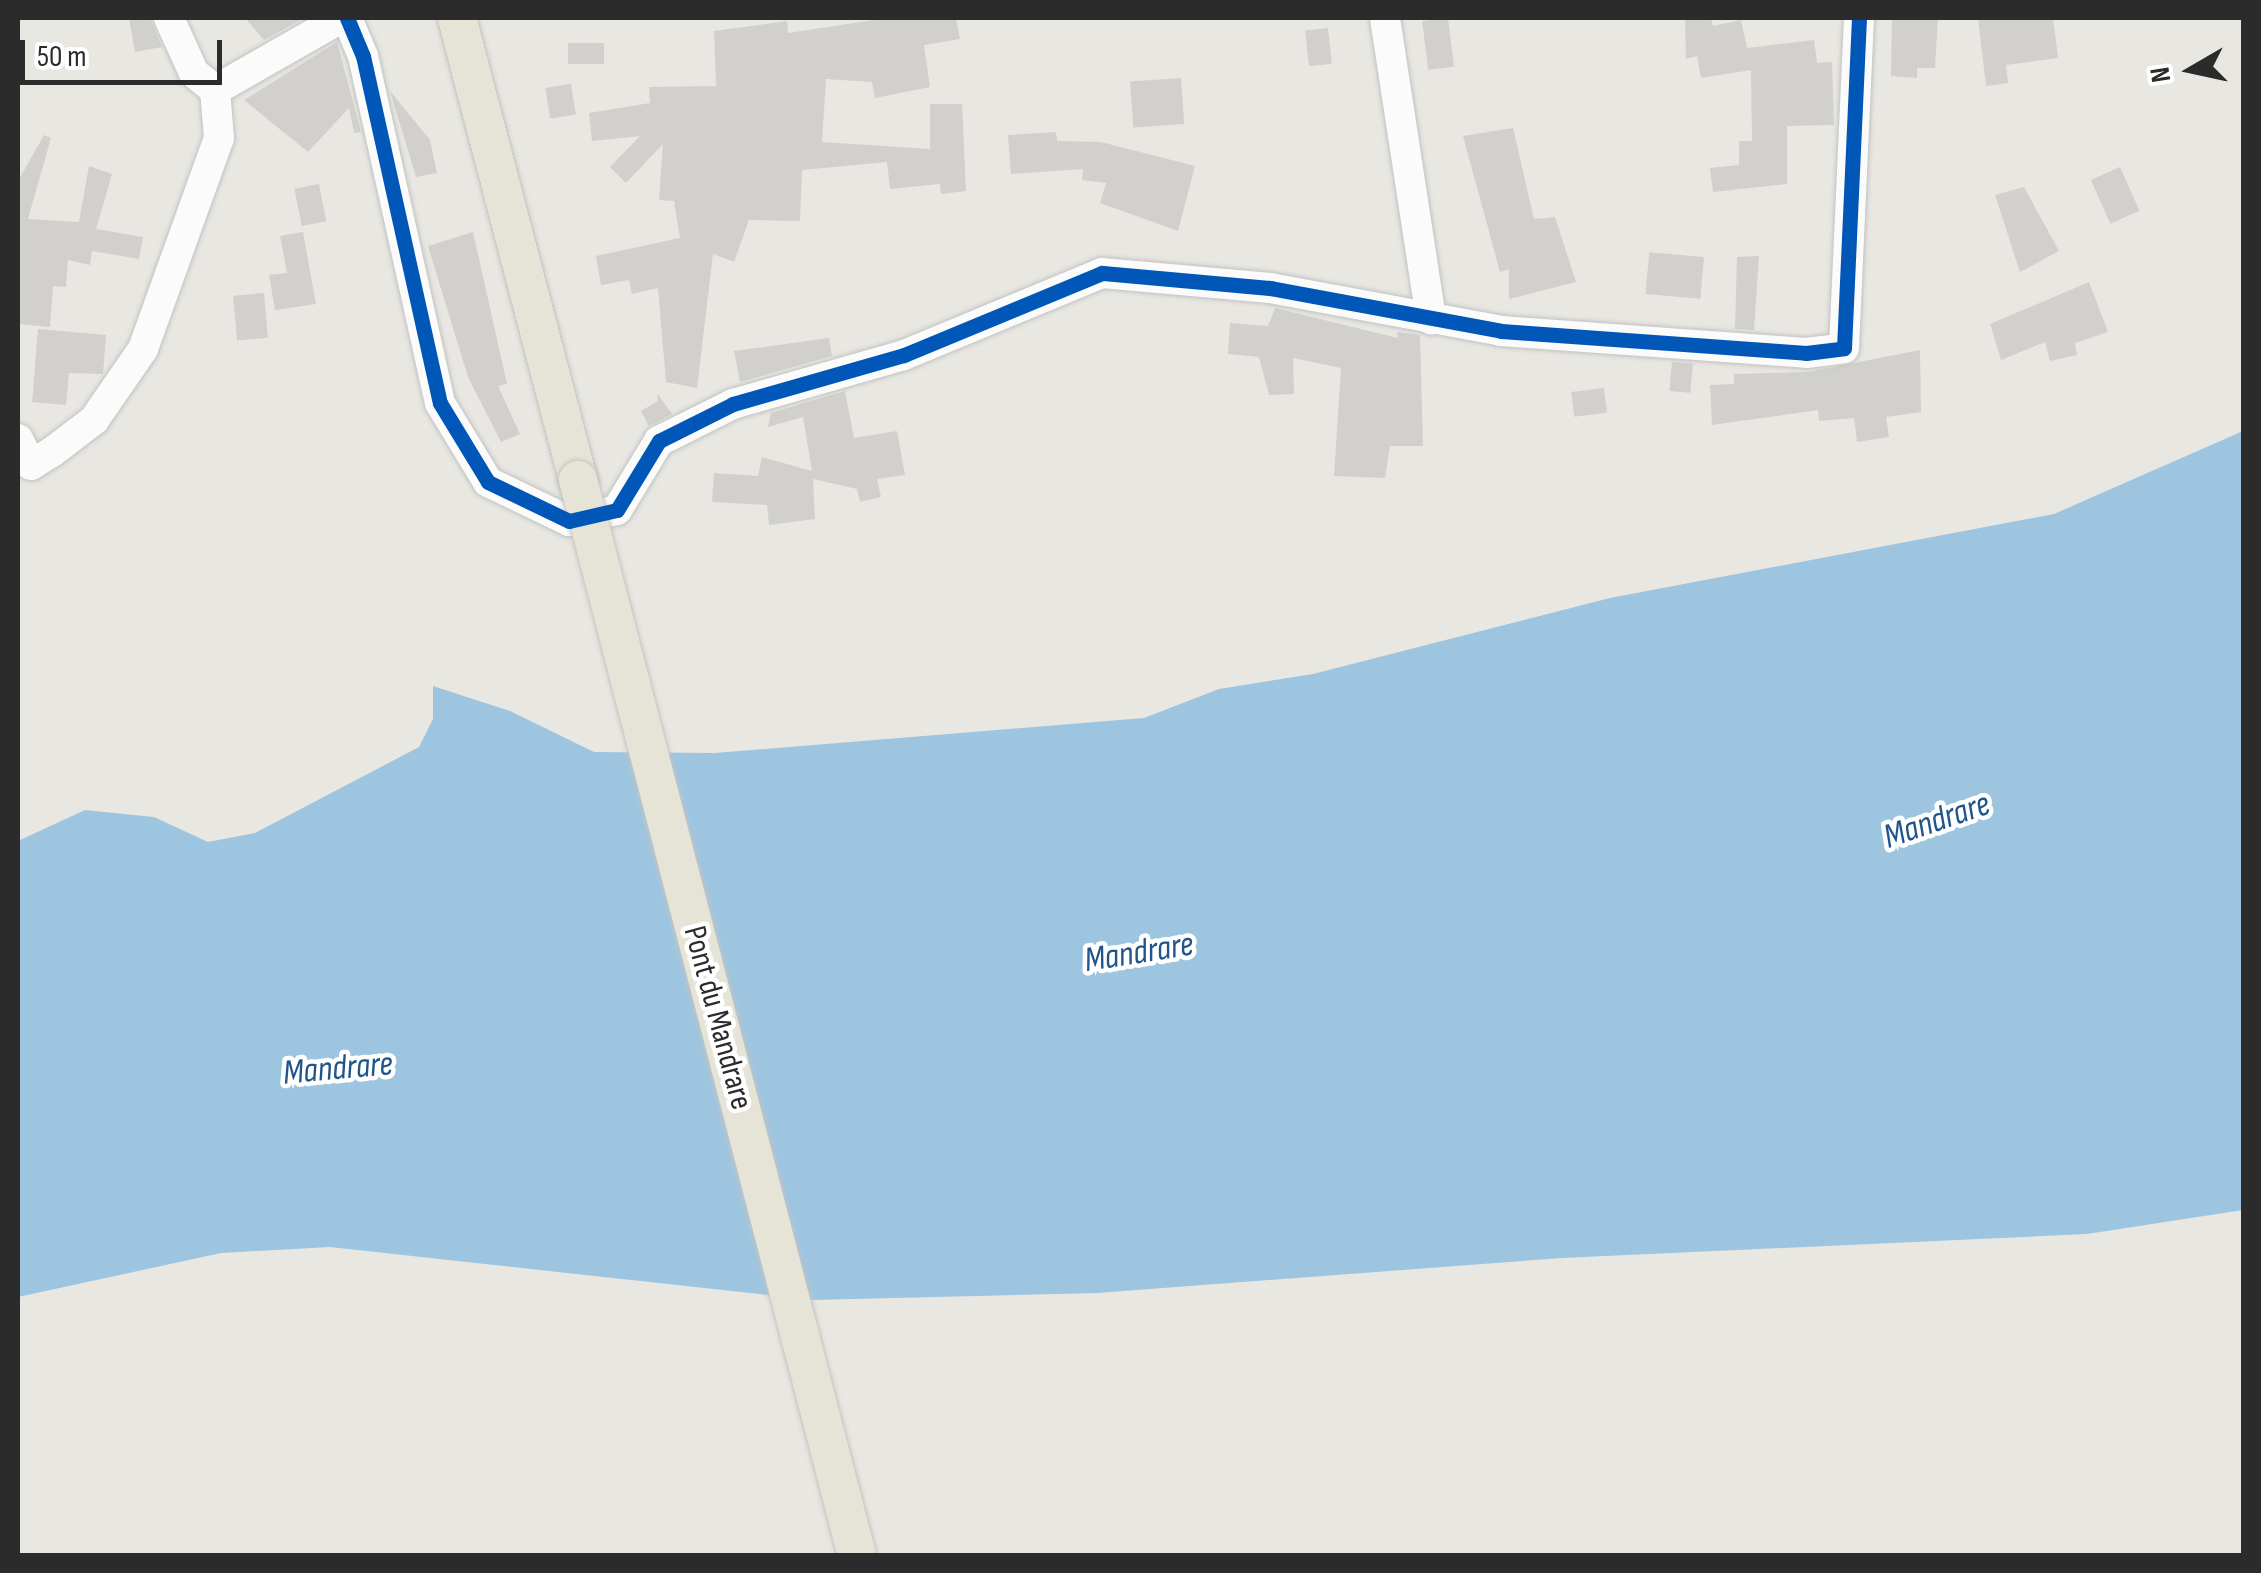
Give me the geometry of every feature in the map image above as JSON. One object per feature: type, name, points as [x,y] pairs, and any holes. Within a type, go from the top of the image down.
[{"type":"main road","name":"Pont du Mandrare","points":[[456,18],[857,1556]]},
{"type":"street","points":[[18,439],[31,466],[52,452],[94,420],[144,349],[219,138],[215,90],[194,73],[170,18]]},
{"type":"street","points":[[215,90],[344,18],[363,56],[440,403],[488,482],[569,521],[617,510],[659,442],[733,404],[904,355],[1102,272],[1270,288],[1431,320],[1806,354],[1844,348],[1859,18]]},
{"type":"street","points":[[1385,18],[1431,320]]},
{"type":"water","name":"Mandrare","points":[[2243,431],[2243,1210],[2087,1234],[1562,1258],[1097,1293],[813,1300],[330,1247],[221,1253],[18,1297],[18,841],[85,810],[154,817],[208,842],[255,833],[419,747],[433,719],[433,686],[510,711],[594,752],[715,753],[1144,718],[1219,689],[1313,674],[1610,598],[2054,514]]},
{"type":"building","points":[[129,18],[150,18],[162,47],[135,52]]},
{"type":"building","points":[[245,18],[304,18],[264,40]]},
{"type":"building","points":[[887,18],[956,18],[960,39],[924,45],[930,87],[875,98],[872,82],[826,79],[822,142],[930,149],[930,104],[962,104],[966,191],[941,194],[940,184],[890,189],[887,162],[802,170],[800,221],[749,220],[734,262],[713,254],[697,388],[666,382],[658,288],[632,294],[629,280],[601,285],[596,256],[680,238],[674,201],[659,200],[663,144],[626,183],[610,167],[640,136],[592,141],[589,113],[650,103],[649,87],[716,86],[714,31],[787,21],[788,33]]},
{"type":"building","points":[[1448,18],[1454,67],[1428,70],[1422,21]]},
{"type":"building","points":[[1685,18],[1711,18],[1713,26],[1741,20],[1747,48],[1814,40],[1817,63],[1832,62],[1834,125],[1787,126],[1787,184],[1713,192],[1710,168],[1739,165],[1739,141],[1752,141],[1751,70],[1701,78],[1697,56],[1686,59]]},
{"type":"building","points":[[1892,18],[1938,18],[1935,68],[1917,68],[1917,78],[1891,76]]},
{"type":"building","points":[[1978,18],[2053,18],[2058,58],[2006,65],[2008,83],[1986,86]]},
{"type":"building","points":[[1328,28],[1332,64],[1309,66],[1305,30]]},
{"type":"building","points":[[337,42],[361,132],[354,133],[349,108],[308,152],[244,100]]},
{"type":"building","points":[[568,43],[604,43],[604,64],[568,64]]},
{"type":"building","points":[[1181,78],[1184,124],[1133,127],[1130,82]]},
{"type":"building","points":[[571,84],[576,115],[550,119],[545,88]]},
{"type":"building","points":[[390,91],[430,140],[437,173],[416,177]]},
{"type":"building","points":[[1513,128],[1534,219],[1555,217],[1576,282],[1509,299],[1509,269],[1500,272],[1463,136]]},
{"type":"building","points":[[1056,132],[1057,141],[1101,142],[1195,166],[1178,231],[1100,203],[1106,183],[1082,180],[1083,169],[1011,174],[1008,135]]},
{"type":"building","points":[[44,135],[51,138],[28,219],[79,222],[89,166],[112,174],[96,229],[143,237],[139,259],[92,251],[90,265],[68,260],[66,287],[53,286],[50,327],[18,324],[18,181]]},
{"type":"building","points":[[2120,167],[2140,211],[2110,224],[2091,180]]},
{"type":"building","points":[[319,184],[326,221],[302,226],[294,189]]},
{"type":"building","points":[[2024,187],[2059,251],[2020,272],[1995,195]]},
{"type":"building","points":[[303,232],[316,304],[275,310],[269,275],[287,273],[280,236]]},
{"type":"building","points":[[473,232],[507,384],[498,386],[520,434],[501,442],[468,377],[428,246]]},
{"type":"building","points":[[1649,252],[1704,257],[1700,299],[1646,294]]},
{"type":"building","points":[[1759,256],[1754,330],[1735,329],[1737,257]]},
{"type":"building","points":[[2089,282],[2108,332],[2075,343],[2077,355],[2050,361],[2045,342],[2001,360],[1990,324]]},
{"type":"building","points":[[264,293],[268,338],[237,341],[233,296]]},
{"type":"building","points":[[1275,308],[1398,338],[1397,332],[1420,335],[1423,446],[1390,446],[1385,478],[1334,476],[1341,368],[1293,358],[1294,394],[1269,395],[1259,357],[1228,354],[1230,323],[1268,326]]},
{"type":"building","points":[[38,329],[106,335],[103,374],[69,373],[66,405],[32,402]]},
{"type":"building","points":[[829,338],[832,356],[740,382],[734,351]]},
{"type":"building","points":[[1920,350],[1921,412],[1886,417],[1889,437],[1857,442],[1854,418],[1819,421],[1818,410],[1712,425],[1710,385],[1734,384],[1734,374],[1808,372]]},
{"type":"building","points":[[1672,362],[1693,364],[1690,393],[1669,391]]},
{"type":"building","points":[[1604,388],[1607,413],[1574,417],[1571,392]]},
{"type":"building","points":[[845,391],[854,438],[897,431],[905,475],[877,479],[881,497],[860,502],[857,489],[813,479],[815,519],[769,525],[767,505],[712,502],[714,473],[758,476],[762,457],[812,471],[803,417],[768,427],[771,413]]},
{"type":"building","points":[[657,393],[672,414],[649,426],[641,411],[658,401]]},
{"type":"cycle path","points":[[347,18],[363,56],[440,403],[488,482],[569,521],[617,510],[659,441],[733,404],[904,355],[1102,273],[1270,288],[1501,331],[1806,353],[1844,348],[1859,18]]}]
